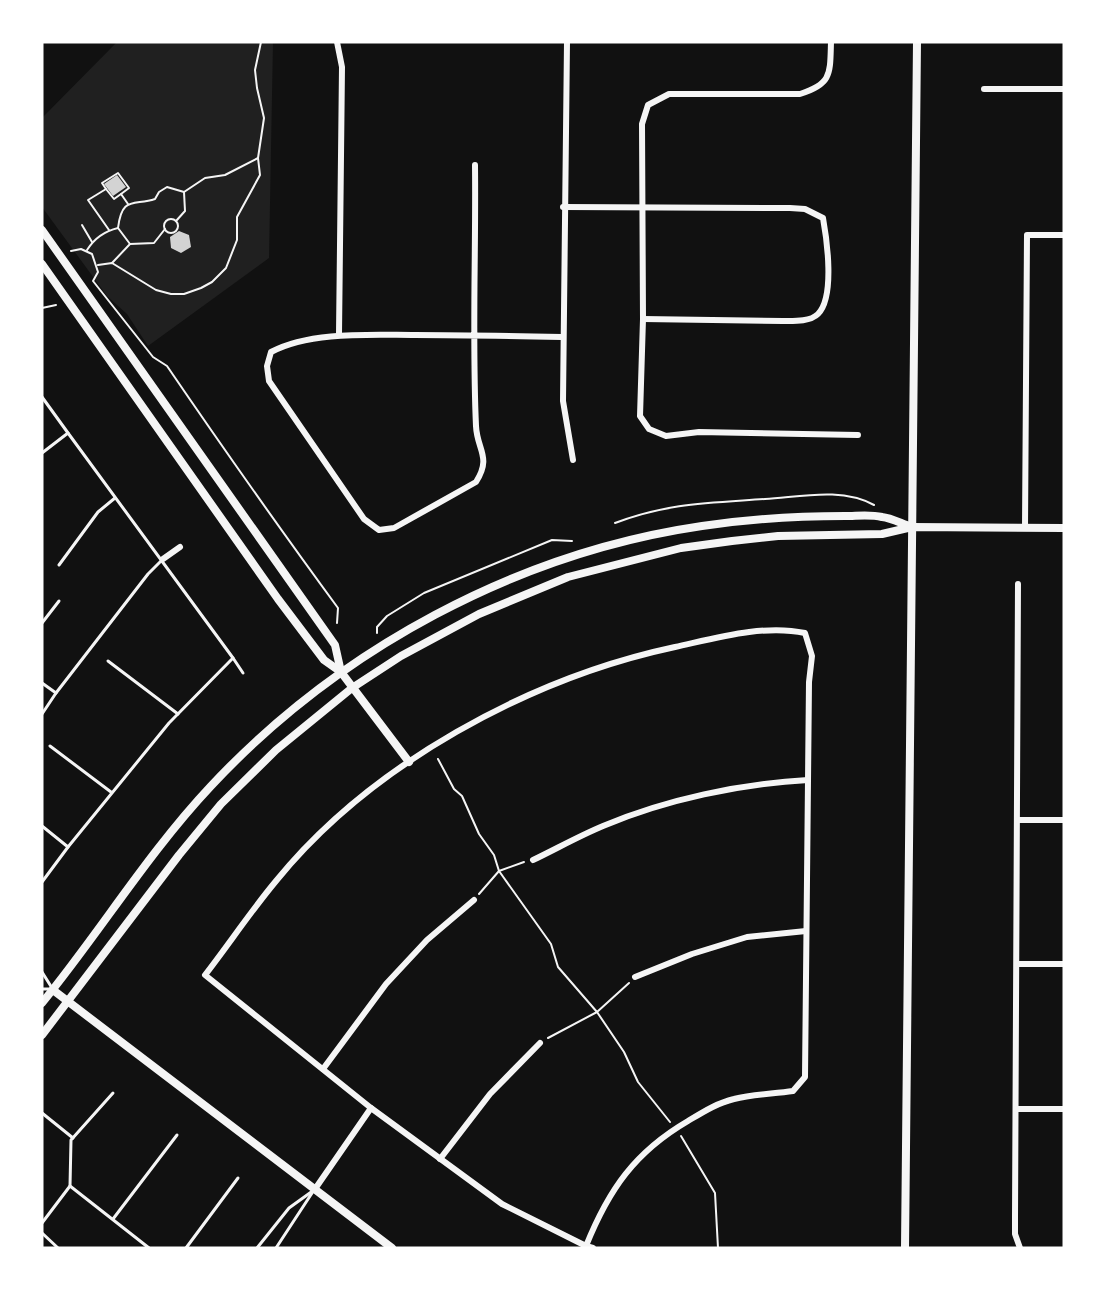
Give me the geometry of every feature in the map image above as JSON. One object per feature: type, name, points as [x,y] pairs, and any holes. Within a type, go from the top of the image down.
[{"type":"main road","points":[[905,1248],[917,42]]},
{"type":"main road","points":[[42,1003],[120,898],[210,787],[282,718],[341,672],[436,615],[518,576],[638,537],[723,523],[827,516],[882,516],[912,527]]},
{"type":"main road","points":[[42,1035],[221,804],[276,750],[352,687],[443,632],[568,577],[681,548],[778,536],[882,534],[912,527],[1064,528]]},
{"type":"street","points":[[337,42],[342,68],[339,334]]},
{"type":"street","points":[[567,42],[562,337],[563,401],[573,460]]},
{"type":"street","points":[[831,42],[827,77],[819,88],[800,94],[669,94],[648,105],[642,124],[643,319],[639,416],[649,429],[666,436],[699,432],[858,435]]},
{"type":"street","points":[[984,89],[1064,89]]},
{"type":"street","points":[[476,165],[476,335],[476,429],[484,457],[483,471],[476,482],[394,528],[379,530],[364,519],[269,381],[267,366],[271,352],[286,343],[339,334],[476,335],[562,337]]},
{"type":"street","points":[[563,207],[790,208],[805,209],[823,218],[828,251],[827,285],[825,302],[818,315],[802,321],[643,319]]},
{"type":"street","points":[[42,230],[335,645],[341,672]]},
{"type":"street","points":[[1025,528],[1028,235],[1064,236]]},
{"type":"street","points":[[42,264],[278,599],[324,660],[341,672],[409,762]]},
{"type":"street","points":[[163,560],[180,547]]},
{"type":"street","points":[[1018,584],[1015,1234],[1020,1248]]},
{"type":"street","points":[[585,1246],[601,1209],[627,1170],[644,1152],[676,1128],[710,1108],[731,1100],[793,1091],[800,1086],[805,1077],[807,1065],[808,780],[812,656],[805,633],[788,629],[717,638],[635,656],[559,682],[434,744],[310,844],[276,880],[205,975],[372,1108],[502,1204],[585,1246],[593,1248]]},
{"type":"street","points":[[533,860],[604,826],[672,802],[772,782],[808,780]]},
{"type":"street","points":[[1017,820],[1064,820]]},
{"type":"street","points":[[323,1069],[386,984],[427,940],[474,900]]},
{"type":"street","points":[[636,977],[692,954],[747,937],[806,931]]},
{"type":"street","points":[[1017,964],[1064,964]]},
{"type":"street","points":[[53,990],[68,999],[392,1248]]},
{"type":"street","points":[[440,1159],[490,1094],[540,1043]]},
{"type":"street","points":[[315,1189],[372,1108]]},
{"type":"street","points":[[1016,1109],[1064,1109]]},
{"type":"lane","points":[[42,397],[141,537],[163,560],[243,673]]},
{"type":"lane","points":[[42,453],[68,433]]},
{"type":"lane","points":[[58,565],[98,512],[115,498]]},
{"type":"lane","points":[[42,714],[148,574],[163,560]]},
{"type":"lane","points":[[42,623],[58,601]]},
{"type":"lane","points":[[42,882],[111,792],[178,714],[233,658]]},
{"type":"lane","points":[[108,661],[178,714]]},
{"type":"lane","points":[[42,682],[56,693]]},
{"type":"lane","points":[[50,746],[111,792]]},
{"type":"lane","points":[[42,826],[68,847]]},
{"type":"lane","points":[[42,972],[53,990]]},
{"type":"lane","points":[[42,988],[53,990]]},
{"type":"lane","points":[[43,1220],[70,1186],[73,1138],[113,1093]]},
{"type":"lane","points":[[42,1113],[73,1138]]},
{"type":"lane","points":[[113,1219],[177,1135]]},
{"type":"lane","points":[[186,1248],[238,1178]]},
{"type":"lane","points":[[70,1186],[149,1248]]},
{"type":"lane","points":[[257,1248],[289,1208],[315,1189]]},
{"type":"lane","points":[[276,1248],[315,1189]]},
{"type":"lane","points":[[42,1233],[58,1248]]},
{"type":"path","points":[[112,263],[156,290],[171,294],[184,294],[212,282],[226,268],[237,240],[237,217],[260,175],[258,158],[265,122],[256,83],[261,42]]},
{"type":"path","points":[[118,228],[122,211],[128,204],[137,200],[155,199],[159,192],[167,187],[184,192],[206,178],[225,175],[258,158]]},
{"type":"path","points":[[118,173],[129,188],[114,199],[106,189],[102,183],[118,173]]},
{"type":"path","points":[[106,189],[88,200],[109,230]]},
{"type":"path","points":[[165,229],[171,233],[176,231],[176,221],[185,211],[184,192]]},
{"type":"path","points":[[121,194],[128,204]]},
{"type":"path","points":[[98,265],[112,263],[130,244],[154,243],[165,229],[166,221],[176,221]]},
{"type":"path","points":[[82,225],[92,242]]},
{"type":"path","points":[[118,228],[130,244]]},
{"type":"path","points":[[87,250],[92,242],[109,230],[118,228]]},
{"type":"path","points":[[71,250],[87,250]]},
{"type":"path","points":[[87,250],[98,265]]},
{"type":"path","points":[[98,265],[93,281],[153,357],[167,366],[242,470],[338,608],[337,623]]},
{"type":"path","points":[[42,308],[56,305]]},
{"type":"path","points":[[615,523],[667,507],[699,502],[827,495],[860,497],[875,505]]},
{"type":"path","points":[[377,633],[377,627],[387,616],[424,593],[552,540],[572,540]]},
{"type":"path","points":[[438,759],[453,789],[462,796],[479,834],[494,855],[499,871],[538,922],[551,944],[558,967],[597,1012],[624,1053],[638,1082],[676,1128],[715,1193],[718,1248]]},
{"type":"path","points":[[474,900],[499,871],[533,860]]},
{"type":"path","points":[[540,1043],[597,1012],[636,977]]},
{"type":"shaded area","points":[[117,42],[273,42],[269,258],[148,346],[127,314],[107,296],[42,207],[42,118]]},
{"type":"building","points":[[117,175],[126,187],[113,196],[104,184]]},
{"type":"building","points":[[179,231],[189,235],[191,247],[181,253],[171,248],[170,237]]}]
